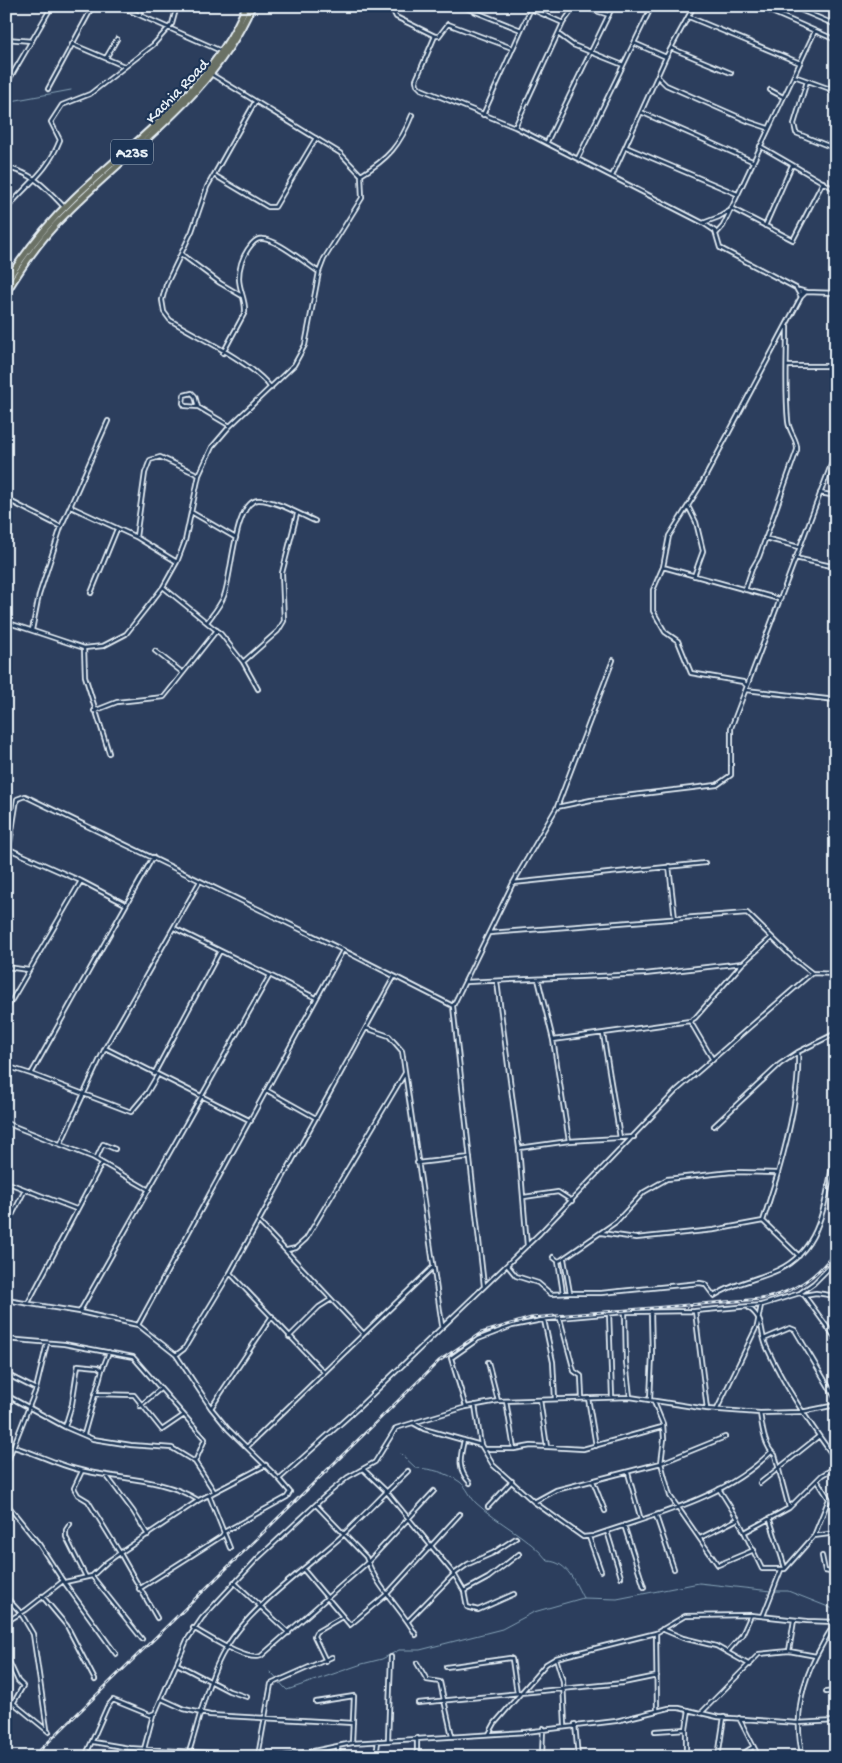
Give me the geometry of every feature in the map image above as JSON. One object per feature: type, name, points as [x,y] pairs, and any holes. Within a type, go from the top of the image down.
[{"type":"highway","name":"Kachia Road","points":[[6,282],[33,243],[65,208],[184,97],[222,52],[246,6]]},
{"type":"highway","name":"Kachia Road","points":[[6,293],[30,256],[65,215],[184,105],[211,74],[234,42],[252,6]]},
{"type":"street","points":[[6,10],[8,6]]},
{"type":"street","points":[[6,86],[52,6]]},
{"type":"street","points":[[48,88],[93,6]]},
{"type":"street","points":[[119,6],[222,52]]},
{"type":"street","points":[[132,12],[138,6]]},
{"type":"street","points":[[138,6],[140,15]]},
{"type":"street","points":[[6,210],[16,197],[48,165],[60,140],[51,122],[62,104],[90,94],[153,45],[172,24],[177,6]]},
{"type":"street","points":[[396,6],[394,16],[435,36],[439,36],[448,24],[512,48]]},
{"type":"street","points":[[461,6],[521,30]]},
{"type":"street","points":[[514,127],[563,23],[574,6]]},
{"type":"street","points":[[579,6],[609,15]]},
{"type":"street","points":[[547,142],[613,6]]},
{"type":"street","points":[[578,158],[652,6]]},
{"type":"street","points":[[612,176],[666,57],[694,6]]},
{"type":"street","points":[[758,6],[836,40]]},
{"type":"street","points":[[791,6],[836,25]]},
{"type":"street","points":[[483,116],[512,48],[532,8],[563,23]]},
{"type":"street","points":[[689,17],[800,63]]},
{"type":"street","points":[[815,31],[731,209],[716,234],[716,242],[720,248],[799,290],[836,294]]},
{"type":"street","points":[[558,34],[573,45],[624,65]]},
{"type":"street","points":[[435,36],[416,80],[417,85],[483,116],[547,142],[703,223],[716,234]]},
{"type":"street","points":[[6,39],[32,41]]},
{"type":"street","points":[[106,58],[117,39]]},
{"type":"street","points":[[634,43],[666,57]]},
{"type":"street","points":[[72,44],[124,66]]},
{"type":"street","points":[[671,48],[731,73]]},
{"type":"street","points":[[429,53],[434,55]]},
{"type":"street","points":[[6,622],[84,648],[103,646],[126,634],[163,587],[177,562],[200,474],[212,447],[230,426],[294,365],[305,345],[319,272],[324,259],[356,211],[362,198],[361,175],[345,157],[211,74]]},
{"type":"street","points":[[830,90],[836,74]]},
{"type":"street","points":[[794,76],[836,92]]},
{"type":"street","points":[[658,77],[666,84],[750,122],[768,128]]},
{"type":"street","points":[[807,81],[794,124],[794,130],[796,133],[836,149]]},
{"type":"street","points":[[770,90],[783,97]]},
{"type":"street","points":[[255,102],[207,187],[199,213],[166,285],[162,300],[164,312],[170,320],[264,379],[271,388]]},
{"type":"street","points":[[641,112],[752,161]]},
{"type":"street","points":[[361,175],[390,154],[404,134],[412,115]]},
{"type":"street","points":[[214,175],[268,207],[275,207],[316,138]]},
{"type":"street","points":[[760,146],[836,190]]},
{"type":"street","points":[[626,147],[737,194]]},
{"type":"street","points":[[765,226],[792,164]]},
{"type":"street","points":[[6,168],[17,170],[36,179],[65,208]]},
{"type":"street","points":[[731,209],[794,240],[823,182]]},
{"type":"street","points":[[703,223],[719,217],[731,209]]},
{"type":"street","points":[[223,353],[245,312],[246,304],[242,296],[239,280],[240,268],[252,244],[258,239],[265,239],[284,248],[319,272]]},
{"type":"street","points":[[181,254],[220,283],[242,296]]},
{"type":"street","points":[[799,290],[801,296]]},
{"type":"street","points":[[746,688],[743,682],[695,674],[689,670],[678,641],[666,632],[653,611],[653,590],[663,567],[669,536],[688,506],[787,326],[801,296],[806,292]]},
{"type":"street","points":[[745,590],[751,572],[760,557],[797,450],[797,441],[790,430],[789,424],[787,326]]},
{"type":"street","points":[[787,366],[836,366]]},
{"type":"street","points":[[198,406],[192,393],[184,394],[182,403],[185,406],[198,406],[230,426]]},
{"type":"street","points":[[32,630],[39,594],[61,527],[108,422]]},
{"type":"street","points":[[557,807],[590,800],[675,792],[721,784],[731,775],[731,728],[836,452]]},
{"type":"street","points":[[136,537],[145,473],[150,460],[160,457],[200,474]]},
{"type":"street","points":[[820,493],[836,496]]},
{"type":"street","points":[[6,500],[61,527]]},
{"type":"street","points":[[207,622],[224,596],[243,514],[252,501],[268,501],[315,521]]},
{"type":"street","points":[[6,522],[11,502]]},
{"type":"street","points":[[688,506],[695,520],[703,551],[694,576]]},
{"type":"street","points":[[71,507],[136,537],[177,562]]},
{"type":"street","points":[[191,512],[236,538]]},
{"type":"street","points":[[243,662],[278,631],[284,621],[282,573],[297,514]]},
{"type":"street","points":[[91,594],[117,529]]},
{"type":"street","points":[[765,538],[799,547]]},
{"type":"street","points":[[795,558],[836,567]]},
{"type":"street","points":[[663,567],[779,599]]},
{"type":"street","points":[[163,587],[217,630],[243,662],[258,689]]},
{"type":"street","points":[[94,711],[117,702],[158,699],[168,693],[217,630]]},
{"type":"street","points":[[84,648],[85,676],[94,711],[109,753]]},
{"type":"street","points":[[155,651],[183,673]]},
{"type":"street","points":[[484,1287],[454,1006],[513,883],[557,807],[613,660]]},
{"type":"street","points":[[746,688],[836,700]]},
{"type":"street","points":[[6,896],[9,849],[17,799],[22,795],[153,857],[454,1006]]},
{"type":"street","points":[[9,849],[81,881],[125,904]]},
{"type":"street","points":[[31,1074],[153,857]]},
{"type":"street","points":[[513,883],[705,863]]},
{"type":"street","points":[[670,866],[675,919]]},
{"type":"street","points":[[61,1143],[105,1048],[200,880]]},
{"type":"street","points":[[6,1010],[81,881]]},
{"type":"street","points":[[489,933],[747,914],[771,938],[812,973],[836,974]]},
{"type":"street","points":[[174,928],[316,998]]},
{"type":"street","points":[[553,1040],[690,1021],[695,1018],[742,964],[771,938]]},
{"type":"street","points":[[138,1325],[268,1091],[343,950]]},
{"type":"street","points":[[6,1066],[83,1092],[131,1112],[147,1093],[220,951]]},
{"type":"street","points":[[465,982],[645,974],[742,964]]},
{"type":"street","points":[[6,967],[29,970]]},
{"type":"street","points":[[279,1479],[358,1408],[442,1325],[527,1246],[634,1137],[677,1090],[812,973]]},
{"type":"street","points":[[80,1312],[270,975]]},
{"type":"street","points":[[176,1355],[184,1349],[230,1273],[394,977]]},
{"type":"street","points":[[538,979],[553,1040],[569,1141]]},
{"type":"street","points":[[497,982],[519,1148],[527,1246]]},
{"type":"street","points":[[690,1021],[713,1060]]},
{"type":"street","points":[[366,1028],[390,1036],[397,1042],[402,1052],[432,1268],[442,1325]]},
{"type":"street","points":[[603,1034],[620,1138]]},
{"type":"street","points":[[714,1126],[780,1064],[798,1052],[836,1034]]},
{"type":"street","points":[[105,1048],[250,1121]]},
{"type":"street","points":[[762,1221],[787,1141],[797,1079],[798,1052]]},
{"type":"street","points":[[287,1250],[296,1248],[306,1239],[405,1072]]},
{"type":"street","points":[[268,1091],[316,1118]]},
{"type":"street","points":[[6,1123],[61,1143],[96,1159],[149,1190]]},
{"type":"street","points":[[519,1148],[569,1141],[634,1137]]},
{"type":"street","points":[[96,1159],[103,1144],[115,1149]]},
{"type":"street","points":[[507,1265],[516,1276],[538,1283],[551,1294],[601,1293],[700,1283],[705,1284],[714,1296],[738,1283],[777,1271],[806,1250],[819,1229],[836,1148]]},
{"type":"street","points":[[417,1163],[470,1157]]},
{"type":"street","points":[[28,1303],[102,1163]]},
{"type":"street","points":[[558,1261],[564,1259],[616,1222],[644,1192],[668,1179],[732,1172],[778,1173]]},
{"type":"street","points":[[6,1182],[76,1209]]},
{"type":"street","points":[[6,1227],[26,1190]]},
{"type":"street","points":[[523,1197],[558,1192],[572,1201]]},
{"type":"street","points":[[762,1221],[799,1256]]},
{"type":"street","points":[[600,1233],[636,1238],[714,1230],[762,1221]]},
{"type":"street","points":[[259,1222],[287,1250],[330,1300],[363,1333]]},
{"type":"street","points":[[553,1257],[558,1261],[562,1293]]},
{"type":"street","points":[[564,1259],[570,1293]]},
{"type":"street","points":[[466,1407],[450,1360],[452,1355],[512,1326],[544,1320],[609,1313],[695,1311],[761,1305],[800,1293],[831,1268],[836,1260]]},
{"type":"street","points":[[247,1447],[323,1370],[432,1268]]},
{"type":"street","points":[[230,1273],[272,1316],[289,1337],[323,1370]]},
{"type":"street","points":[[800,1293],[804,1295],[836,1339]]},
{"type":"street","points":[[804,1295],[836,1296]]},
{"type":"street","points":[[6,1300],[80,1312],[138,1325],[176,1355],[211,1408],[290,1492],[289,1495],[224,1532],[222,1536],[139,1589]]},
{"type":"street","points":[[289,1337],[319,1307],[330,1300]]},
{"type":"street","points":[[717,1410],[757,1326],[761,1305]]},
{"type":"street","points":[[748,1307],[759,1316],[767,1350],[801,1412],[836,1460]]},
{"type":"street","points":[[651,1311],[652,1400],[663,1426],[664,1439],[661,1463],[670,1496],[718,1565],[754,1550]]},
{"type":"street","points":[[695,1311],[707,1409]]},
{"type":"street","points":[[625,1312],[626,1362],[630,1397]]},
{"type":"street","points":[[609,1313],[612,1397]]},
{"type":"street","points":[[211,1408],[272,1316]]},
{"type":"street","points":[[560,1319],[574,1371],[581,1376],[582,1398]]},
{"type":"street","points":[[544,1320],[553,1362],[555,1399]]},
{"type":"street","points":[[764,1339],[790,1328],[795,1330],[836,1398]]},
{"type":"street","points":[[6,1339],[47,1343],[133,1357],[206,1440],[194,1462]]},
{"type":"street","points":[[6,1465],[36,1389],[47,1343]]},
{"type":"street","points":[[84,1434],[109,1352]]},
{"type":"street","points":[[488,1362],[498,1401]]},
{"type":"street","points":[[65,1427],[72,1404],[78,1365],[98,1367],[102,1370]]},
{"type":"street","points":[[6,1374],[36,1389]]},
{"type":"street","points":[[140,1406],[161,1389]]},
{"type":"street","points":[[95,1394],[134,1395],[140,1406],[162,1430],[184,1415]]},
{"type":"street","points":[[6,1395],[65,1427],[93,1439],[131,1445],[170,1447],[194,1462],[214,1492]]},
{"type":"street","points":[[144,1749],[153,1715],[193,1628],[234,1582],[316,1505],[348,1477],[364,1469],[379,1456],[396,1428],[466,1407],[498,1401],[630,1397],[707,1409],[760,1413],[801,1412],[836,1405]]},
{"type":"street","points":[[588,1398],[596,1446]]},
{"type":"street","points":[[540,1400],[547,1447]]},
{"type":"street","points":[[506,1401],[514,1449]]},
{"type":"street","points":[[475,1406],[481,1445],[487,1458],[534,1502],[578,1535],[589,1537],[678,1509],[719,1490],[771,1452]]},
{"type":"street","points":[[760,1413],[771,1452],[775,1455],[789,1508]]},
{"type":"street","points":[[413,1423],[424,1429],[481,1445]]},
{"type":"street","points":[[484,1449],[547,1447],[572,1450],[596,1446],[654,1431],[663,1426]]},
{"type":"street","points":[[760,1483],[818,1436]]},
{"type":"street","points":[[534,1502],[556,1490],[661,1463],[725,1437]]},
{"type":"street","points":[[464,1440],[459,1464],[464,1476],[470,1483]]},
{"type":"street","points":[[6,1446],[106,1476],[161,1483],[184,1491],[199,1500]]},
{"type":"street","points":[[6,1622],[64,1582],[92,1576],[120,1553],[199,1500],[266,1466]]},
{"type":"street","points":[[745,1532],[789,1508],[817,1480],[836,1467]]},
{"type":"street","points":[[364,1469],[386,1492],[454,1574],[464,1591],[467,1607],[472,1610],[491,1605],[514,1594]]},
{"type":"street","points":[[82,1470],[74,1488],[78,1495],[88,1501],[157,1618]]},
{"type":"street","points":[[189,1752],[211,1682],[226,1647],[262,1606],[344,1534],[408,1471]]},
{"type":"street","points":[[628,1473],[641,1520]]},
{"type":"street","points":[[106,1476],[129,1505],[148,1535]]},
{"type":"street","points":[[719,1490],[738,1519],[762,1569],[781,1570],[785,1569],[814,1536],[828,1500],[817,1480]]},
{"type":"street","points":[[488,1508],[512,1481]]},
{"type":"street","points":[[593,1481],[605,1511]]},
{"type":"street","points":[[193,1628],[226,1647],[257,1658],[289,1633],[368,1562],[434,1491]]},
{"type":"street","points":[[209,1495],[230,1548]]},
{"type":"street","points":[[6,1503],[39,1544],[116,1654]]},
{"type":"street","points":[[316,1505],[366,1557],[387,1594],[416,1634]]},
{"type":"street","points":[[303,1569],[350,1626],[387,1594],[460,1514]]},
{"type":"street","points":[[656,1516],[674,1569]]},
{"type":"street","points":[[700,1538],[738,1519]]},
{"type":"street","points":[[770,1520],[785,1569]]},
{"type":"street","points":[[70,1524],[66,1530],[66,1537],[86,1577]]},
{"type":"street","points":[[624,1525],[644,1587]]},
{"type":"street","points":[[607,1531],[621,1577]]},
{"type":"street","points":[[814,1536],[836,1533]]},
{"type":"street","points":[[589,1537],[601,1571]]},
{"type":"street","points":[[408,1621],[454,1574],[468,1564],[493,1553],[516,1538]]},
{"type":"street","points":[[464,1591],[488,1578],[519,1554]]},
{"type":"street","points":[[822,1556],[825,1571],[836,1573]]},
{"type":"street","points":[[763,1616],[781,1570]]},
{"type":"street","points":[[92,1576],[142,1639]]},
{"type":"street","points":[[234,1582],[289,1633]]},
{"type":"street","points":[[42,1596],[67,1626],[95,1680]]},
{"type":"street","points":[[6,1597],[20,1612],[33,1634],[48,1730],[6,1697]]},
{"type":"street","points":[[489,1734],[495,1723],[546,1664],[556,1658],[656,1633],[692,1615],[751,1615],[836,1623],[816,1656],[803,1690],[797,1723],[804,1757]]},
{"type":"street","points":[[728,1651],[742,1635],[751,1615]]},
{"type":"street","points":[[326,1661],[314,1636],[316,1632],[342,1617]]},
{"type":"street","points":[[789,1651],[794,1620]]},
{"type":"street","points":[[662,1629],[683,1638],[716,1646],[750,1665]]},
{"type":"street","points":[[656,1633],[657,1710]]},
{"type":"street","points":[[701,1713],[760,1654],[789,1651],[816,1656]]},
{"type":"street","points":[[6,1655],[18,1681],[23,1686],[14,1702]]},
{"type":"street","points":[[388,1740],[391,1657]]},
{"type":"street","points":[[258,1756],[266,1719],[270,1687],[280,1680],[332,1658]]},
{"type":"street","points":[[446,1667],[510,1658],[512,1659],[517,1693]]},
{"type":"street","points":[[556,1658],[563,1689],[565,1726]]},
{"type":"street","points":[[417,1663],[427,1680],[440,1682],[446,1701],[452,1736]]},
{"type":"street","points":[[177,1664],[211,1682],[247,1697]]},
{"type":"street","points":[[418,1703],[563,1689],[657,1676]]},
{"type":"street","points":[[826,1692],[836,1690]]},
{"type":"street","points":[[316,1702],[354,1696],[352,1743]]},
{"type":"street","points":[[162,1699],[201,1714],[266,1719],[353,1722]]},
{"type":"street","points":[[85,1757],[107,1707],[113,1700],[153,1715]]},
{"type":"street","points":[[93,1742],[206,1755],[274,1757],[352,1743],[489,1734],[616,1721],[657,1710],[678,1708],[724,1717],[797,1723],[836,1721]]},
{"type":"street","points":[[686,1757],[686,1730],[689,1710]]},
{"type":"street","points":[[718,1757],[724,1717]]},
{"type":"street","points":[[739,1718],[759,1757]]},
{"type":"street","points":[[575,1724],[578,1757]]},
{"type":"street","points":[[542,1757],[543,1728]]},
{"type":"street","points":[[655,1731],[686,1730]]},
{"type":"street","points":[[417,1738],[417,1757]]},
{"type":"street","points":[[376,1757],[378,1741]]},
{"type":"street","points":[[338,1747],[339,1757]]},
{"type":"street","points":[[738,1757],[754,1747]]},
{"type":"waterway","points":[[6,102],[71,90]]},
{"type":"waterway","points":[[401,1454],[416,1468],[439,1472],[460,1482],[474,1501],[485,1511],[532,1545],[548,1561],[555,1562],[566,1569],[583,1598]]},
{"type":"waterway","points":[[270,1672],[287,1690],[382,1659],[399,1650],[420,1650],[502,1629],[534,1612],[583,1598],[617,1599],[699,1583],[771,1591]]},
{"type":"waterway","points":[[775,1591],[788,1591],[836,1610]]},
{"type":"railway","points":[[33,1757],[439,1361],[481,1333],[531,1318],[761,1299],[784,1293],[803,1283],[821,1269],[836,1250]]}]
